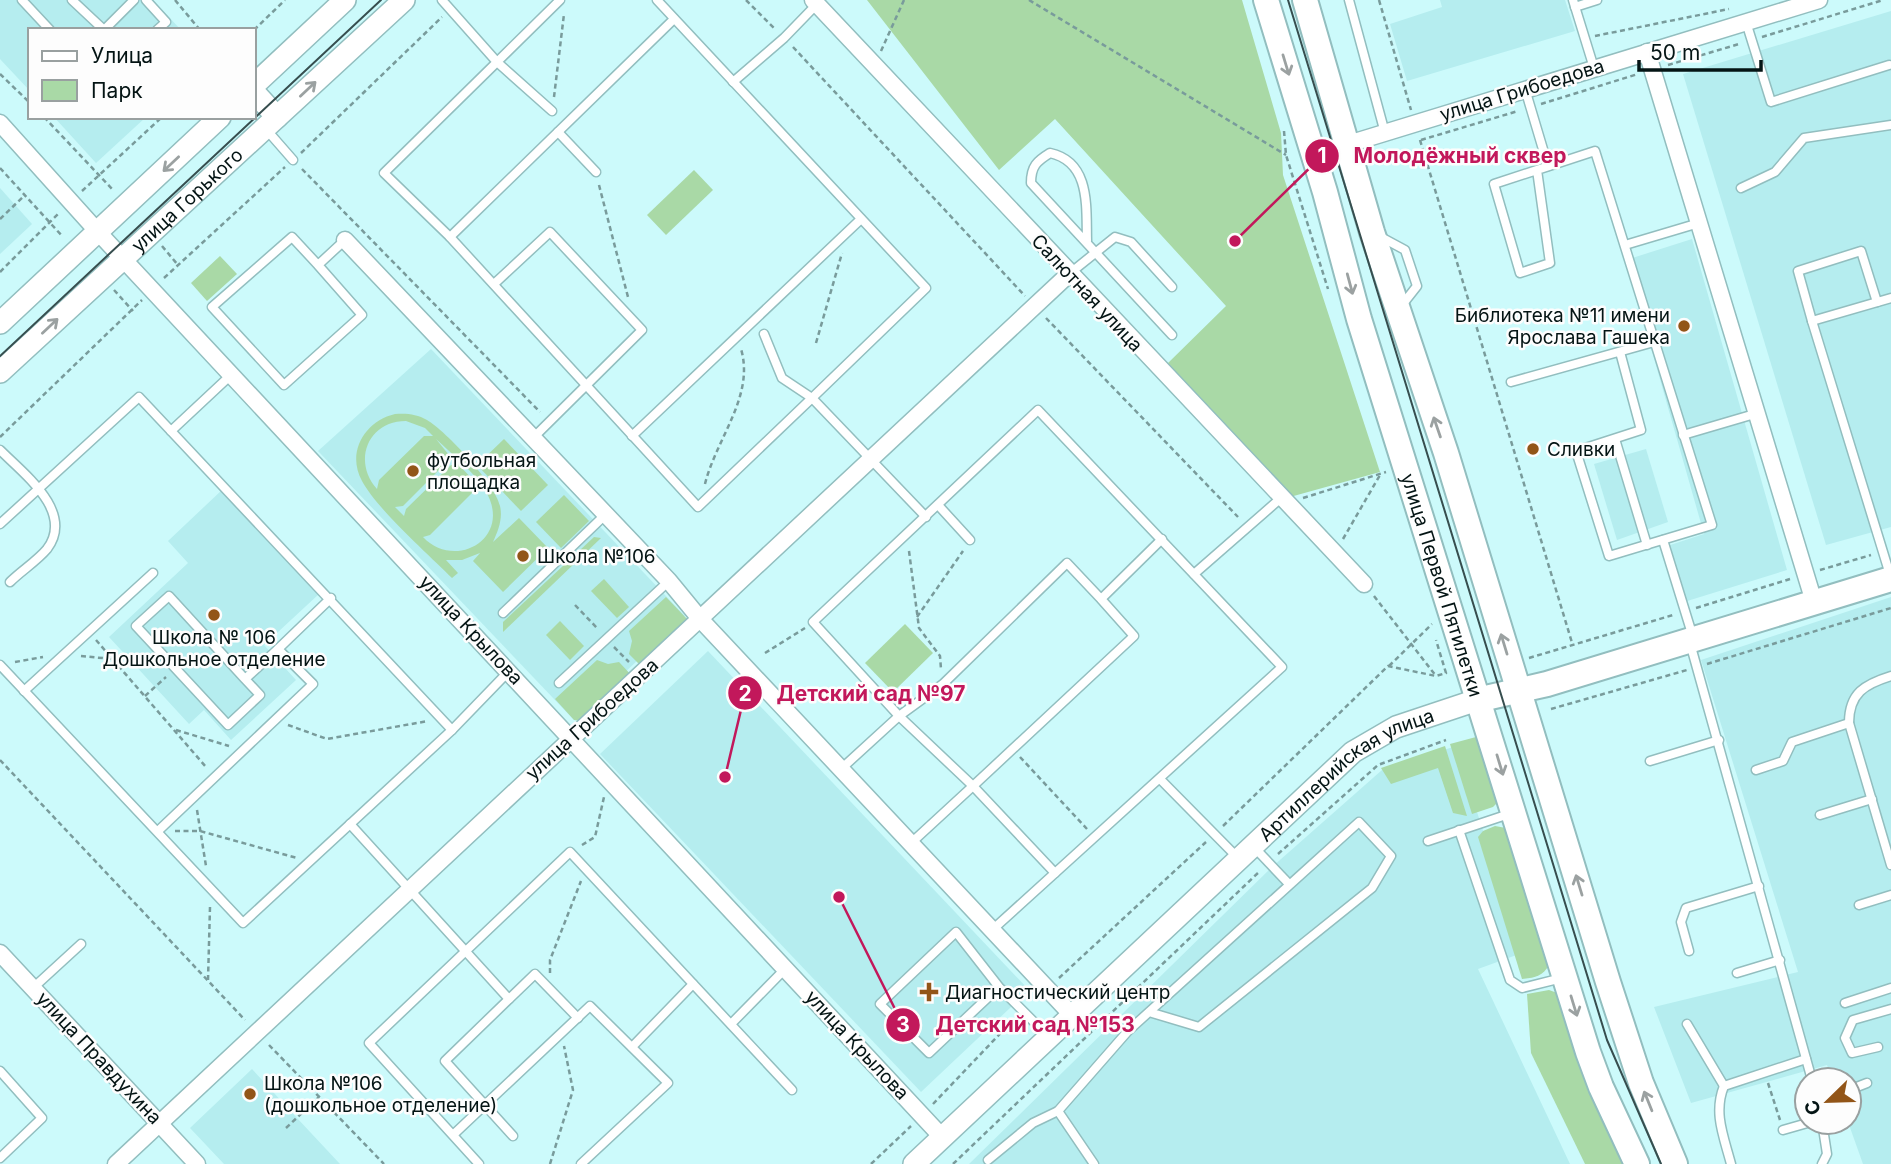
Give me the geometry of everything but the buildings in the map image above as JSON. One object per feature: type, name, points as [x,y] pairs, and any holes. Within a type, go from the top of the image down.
[{"type":"main road","points":[[256,83],[345,0]]},
{"type":"main road","name":"улица Горького","points":[[0,372],[404,0]]},
{"type":"main road","name":"улица Первой Пятилетки","points":[[1266,0],[1325,192],[1363,332],[1594,1069],[1637,1164]]},
{"type":"main road","points":[[1305,0],[1345,145],[1446,453],[1641,1083],[1675,1164]]},
{"type":"main road","points":[[256,96],[271,122]]},
{"type":"main road","name":"улица Горького","points":[[0,323],[218,119]]},
{"type":"main road","name":"Артиллерийская улица","points":[[914,1164],[1244,851],[1366,742],[1396,727],[1477,700],[1547,684],[1891,579]]},
{"type":"street","name":"улица Грибоедова","points":[[1345,145],[1819,0]]},
{"type":"street","name":"Салютная улица","points":[[815,2],[1364,584]]},
{"type":"street","points":[[1647,52],[1814,602]]},
{"type":"street","name":"улица Крылова","points":[[0,123],[98,232],[510,670],[942,1137]]},
{"type":"street","points":[[345,240],[669,581],[701,620],[1071,1014]]},
{"type":"street","name":"улица Грибоедова","points":[[116,1164],[570,737],[701,620],[1069,274]]},
{"type":"street","name":"улица Правдухина","points":[[0,953],[197,1164]]},
{"type":"lane","points":[[22,0],[48,28]]},
{"type":"lane","points":[[72,0],[102,28]]},
{"type":"lane","points":[[106,28],[134,0]]},
{"type":"lane","points":[[146,0],[166,22],[160,28]]},
{"type":"lane","points":[[442,0],[497,62],[552,111]]},
{"type":"lane","points":[[560,0],[384,173],[450,237],[589,385],[698,507],[926,288],[657,0]]},
{"type":"lane","points":[[1349,0],[1385,133]]},
{"type":"lane","points":[[1594,68],[1574,3],[1597,0]]},
{"type":"lane","points":[[733,82],[784,38],[815,2]]},
{"type":"lane","points":[[450,237],[674,19]]},
{"type":"lane","points":[[1746,22],[1771,102],[1889,65]]},
{"type":"lane","points":[[1525,89],[1548,166]]},
{"type":"lane","points":[[271,122],[293,160]]},
{"type":"lane","points":[[1741,188],[1775,172],[1804,138],[1891,125]]},
{"type":"lane","points":[[558,132],[596,172]]},
{"type":"lane","points":[[1537,170],[1550,262],[1520,273],[1494,184],[1595,151],[1712,525],[1609,556],[1576,451],[1641,430],[1620,352]]},
{"type":"lane","points":[[1087,241],[1085,182],[1064,156],[1050,153],[1038,160],[1031,170],[1031,183],[1172,335]]},
{"type":"lane","points":[[632,436],[861,219]]},
{"type":"lane","points":[[1625,245],[1700,223]]},
{"type":"lane","points":[[494,284],[550,232],[642,330],[533,439]]},
{"type":"lane","points":[[292,237],[318,265],[362,315],[284,385],[212,307],[292,237]]},
{"type":"lane","points":[[1069,274],[1115,237],[1131,242],[1172,287]]},
{"type":"lane","points":[[318,265],[345,240]]},
{"type":"lane","points":[[1877,302],[1861,251],[1798,271],[1891,579]]},
{"type":"lane","points":[[1812,321],[1891,298]]},
{"type":"lane","points":[[764,334],[782,378],[812,398],[926,517]]},
{"type":"lane","points":[[1511,382],[1654,342]]},
{"type":"lane","points":[[172,431],[232,374]]},
{"type":"lane","points":[[0,524],[139,397],[331,598],[452,730]]},
{"type":"lane","points":[[991,931],[1055,873],[1094,836],[1282,667],[1038,410],[813,622],[899,716],[973,786],[1055,873]]},
{"type":"lane","points":[[1684,435],[1758,413]]},
{"type":"lane","points":[[1615,439],[1647,545]]},
{"type":"lane","points":[[0,450],[38,489],[56,516],[55,533],[46,550],[10,582]]},
{"type":"lane","points":[[1195,574],[1247,526],[1284,500]]},
{"type":"lane","points":[[938,505],[970,540]]},
{"type":"lane","points":[[503,613],[605,514]]},
{"type":"lane","points":[[1101,599],[1162,539]]},
{"type":"lane","points":[[1663,540],[1685,611],[1697,667],[1808,1066]]},
{"type":"lane","points":[[841,769],[899,716],[943,684],[1067,563],[1101,599],[1134,636],[911,844]]},
{"type":"lane","points":[[24,691],[153,573]]},
{"type":"lane","points":[[559,683],[669,581]]},
{"type":"lane","points":[[169,596],[245,679],[260,695],[228,725],[136,626],[169,596]]},
{"type":"lane","points":[[245,679],[331,598]]},
{"type":"lane","points":[[158,831],[313,684],[278,649]]},
{"type":"lane","points":[[0,665],[243,923],[452,730],[510,670]]},
{"type":"lane","points":[[1891,676],[1862,687],[1849,708],[1849,723],[1891,866]]},
{"type":"lane","points":[[1756,771],[1783,761],[1792,742],[1849,723]]},
{"type":"lane","points":[[1650,761],[1719,740]]},
{"type":"lane","points":[[1160,779],[1214,834],[1268,863],[1289,884]]},
{"type":"lane","points":[[1820,815],[1872,799]]},
{"type":"lane","points":[[1427,841],[1514,812]]},
{"type":"lane","points":[[988,1160],[1033,1123],[1058,1111],[1128,1031],[1289,884],[1359,822],[1391,856],[1372,888],[1199,1027],[1149,1012]]},
{"type":"lane","points":[[350,824],[407,890],[509,999]]},
{"type":"lane","points":[[1459,830],[1510,980],[1522,988],[1565,977]]},
{"type":"lane","points":[[479,1164],[369,1043],[570,852],[792,1090]]},
{"type":"lane","points":[[1689,951],[1682,922],[1686,908],[1759,886]]},
{"type":"lane","points":[[1859,905],[1891,895]]},
{"type":"lane","points":[[999,987],[929,1053],[880,1004],[956,932],[999,987],[1048,1036]]},
{"type":"lane","points":[[33,988],[81,944]]},
{"type":"lane","points":[[1737,973],[1780,960]]},
{"type":"lane","points":[[731,1024],[786,969]]},
{"type":"lane","points":[[513,1136],[445,1061],[535,974],[578,1018]]},
{"type":"lane","points":[[632,1047],[693,984]]},
{"type":"lane","points":[[1845,1003],[1891,988]]},
{"type":"lane","points":[[454,1134],[590,1006],[668,1083],[581,1164]]},
{"type":"lane","points":[[1878,1047],[1852,1053],[1845,1038],[1853,1020],[1891,1009]]},
{"type":"lane","points":[[1687,1024],[1724,1086]]},
{"type":"lane","points":[[1731,1164],[1718,1114],[1718,1101],[1724,1086],[1806,1059]]},
{"type":"lane","points":[[0,1071],[42,1118],[0,1158]]},
{"type":"lane","points":[[1863,1085],[1867,1083]]},
{"type":"lane","points":[[1058,1111],[1094,1164]]},
{"type":"lane","points":[[1783,1130],[1793,1127]]},
{"type":"lane","points":[[1822,1164],[1827,1154],[1824,1136]]},
{"type":"path","points":[[175,0],[198,28]]},
{"type":"path","points":[[256,28],[285,0]]},
{"type":"path","points":[[746,0],[1033,305],[1247,526]]},
{"type":"path","points":[[875,66],[904,0]]},
{"type":"path","points":[[1029,0],[1286,155]]},
{"type":"path","points":[[1379,0],[1573,646]]},
{"type":"path","points":[[1585,38],[1668,24],[1740,6]]},
{"type":"path","points":[[0,436],[450,9]]},
{"type":"path","points":[[552,111],[565,12]]},
{"type":"path","points":[[0,74],[28,101]]},
{"type":"path","points":[[46,119],[127,205]]},
{"type":"path","points":[[293,160],[549,422]]},
{"type":"path","points":[[596,172],[634,321]]},
{"type":"path","points":[[0,219],[25,195]]},
{"type":"path","points":[[816,343],[849,230]]},
{"type":"path","points":[[150,233],[178,265]]},
{"type":"path","points":[[698,507],[709,468],[734,414],[747,367],[738,335]]},
{"type":"path","points":[[1284,500],[1386,472]]},
{"type":"path","points":[[1334,553],[1380,475]]},
{"type":"path","points":[[908,533],[909,572],[919,628],[940,656],[943,684]]},
{"type":"path","points":[[917,617],[970,540]]},
{"type":"path","points":[[1526,659],[1883,552]]},
{"type":"path","points":[[1364,584],[1436,676],[1388,666]]},
{"type":"path","points":[[575,605],[584,614]]},
{"type":"path","points":[[1551,709],[1891,608]]},
{"type":"path","points":[[765,653],[813,622]]},
{"type":"path","points":[[1046,989],[1214,834],[1432,624]]},
{"type":"path","points":[[89,633],[215,778]]},
{"type":"path","points":[[145,696],[175,668]]},
{"type":"path","points":[[275,720],[327,739],[442,719]]},
{"type":"path","points":[[174,729],[225,746],[247,747]]},
{"type":"path","points":[[953,1164],[1268,863],[1378,765],[1446,740]]},
{"type":"path","points":[[1013,749],[1094,836]]},
{"type":"path","points":[[0,760],[384,1164]]},
{"type":"path","points":[[570,852],[595,837],[604,796]]},
{"type":"path","points":[[158,831],[200,831],[311,861]]},
{"type":"path","points":[[552,990],[550,960],[577,887],[588,872]]},
{"type":"path","points":[[871,1164],[923,1116],[1023,1010]]},
{"type":"path","points":[[550,1164],[573,1090],[561,1033]]},
{"type":"path","points":[[1765,1072],[1783,1130]]},
{"type":"path","points":[[286,1128],[319,1097]]},
{"type":"shaded area","points":[[0,0],[153,0],[179,28],[28,28],[28,89],[0,59]]},
{"type":"shaded area","points":[[1440,0],[1565,0],[1575,31],[1407,81],[1390,24],[1442,7]]},
{"type":"shaded area","points":[[1891,11],[1891,527],[1826,545],[1683,74]]},
{"type":"shaded area","points":[[56,119],[144,119],[96,163]]},
{"type":"shaded area","points":[[0,188],[32,224],[0,254]]},
{"type":"shaded area","points":[[1692,239],[1787,570],[1684,602],[1667,546],[1704,534],[1626,260]]},
{"type":"shaded area","name":"Школа №106","points":[[431,349],[685,616],[574,720],[318,451]]},
{"type":"shaded area","points":[[1646,449],[1668,522],[1617,540],[1594,464]]},
{"type":"shaded area","name":"Школа № 106 Дошкольное отделение","points":[[223,489],[319,594],[264,645],[296,680],[231,740],[204,710],[189,724],[109,637],[188,563],[168,541]]},
{"type":"shaded area","points":[[1891,597],[1891,1164],[1863,1164],[1853,1136],[1863,1136],[1863,1066],[1793,1066],[1793,1074],[1691,1103],[1654,1007],[1798,972],[1701,660]]},
{"type":"shaded area","points":[[708,651],[1029,990],[921,1092],[600,754]]},
{"type":"shaded area","points":[[1456,746],[1522,953],[1478,969],[1570,1164],[969,1164],[1272,867],[1382,770]]},
{"type":"shaded area","name":"Школа №106 (дошкольное отделение)","points":[[252,1069],[340,1164],[224,1164],[190,1128]]},
{"type":"green space","points":[[867,0],[1242,0],[1281,133],[1283,175],[1380,472],[1290,497],[1167,364],[1226,306],[1055,119],[999,170]]},
{"type":"green space","points":[[694,170],[713,190],[666,235],[647,215]]},
{"type":"green space","points":[[220,256],[237,274],[207,301],[191,283]]},
{"type":"green space","points":[[403,414],[423,418],[446,435],[469,459],[490,485],[500,506],[500,520],[493,542],[519,518],[548,548],[503,592],[473,561],[480,553],[462,560],[446,560],[458,573],[452,578],[391,518],[369,492],[358,470],[358,449],[367,431],[384,418]],"holes":[[[406,421],[425,428],[433,436],[424,436],[379,480],[377,489],[366,467],[368,445],[382,428]],[[436,439],[474,475],[490,500],[493,515],[484,539],[462,550],[448,551],[423,537],[430,535],[477,488],[476,483],[458,464],[451,465],[406,509],[404,516],[395,507],[403,506],[449,460],[449,455]]]},
{"type":"green space","points":[[504,439],[548,485],[521,511],[477,465]]},
{"type":"green space","points":[[564,495],[589,521],[561,548],[536,522]]},
{"type":"green space","points":[[594,537],[601,538],[503,632],[503,622]]},
{"type":"green space","points":[[604,579],[629,607],[617,618],[591,591]]},
{"type":"green space","points":[[666,597],[688,620],[644,669],[629,654],[632,641],[629,631]]},
{"type":"green space","points":[[560,621],[584,646],[570,660],[546,635]]},
{"type":"green space","points":[[905,624],[933,653],[893,692],[865,663]]},
{"type":"green space","points":[[597,660],[608,664],[619,662],[634,678],[587,722],[574,720],[555,699]]},
{"type":"green space","points":[[1476,737],[1481,743],[1500,800],[1493,807],[1472,814],[1450,744]]},
{"type":"green space","points":[[1445,746],[1467,816],[1453,813],[1438,768],[1391,784],[1381,768]]},
{"type":"green space","points":[[1495,826],[1506,828],[1549,965],[1544,972],[1534,977],[1522,979],[1478,837],[1483,831]]},
{"type":"green space","points":[[1549,990],[1560,994],[1625,1164],[1585,1164],[1531,1053],[1527,994]]},
{"type":"tram line","points":[[256,117],[381,0]]},
{"type":"tram line","points":[[1288,0],[1607,1040],[1661,1164]]},
{"type":"tram line","points":[[0,356],[254,119]]},
{"type":"place","name":"Молодёжный сквер","points":[[1235,241]]},
{"type":"place","name":"Библиотека №11 имени Ярослава Гашека","points":[[1684,326]]},
{"type":"place","name":"Сливки","points":[[1533,449]]},
{"type":"place","name":"футбольная площадка","points":[[413,471]]},
{"type":"place","name":"Школа №106","points":[[523,556]]},
{"type":"place","name":"Школа № 106 Дошкольное отделение","points":[[214,615]]},
{"type":"place","name":"Детский сад №97","points":[[725,777]]},
{"type":"place","name":"Детский сад №153","points":[[839,897]]},
{"type":"place","name":"Диагностический центр","points":[[929,992]]},
{"type":"place","name":"Школа №106 (дошкольное отделение)","points":[[250,1094]]}]
